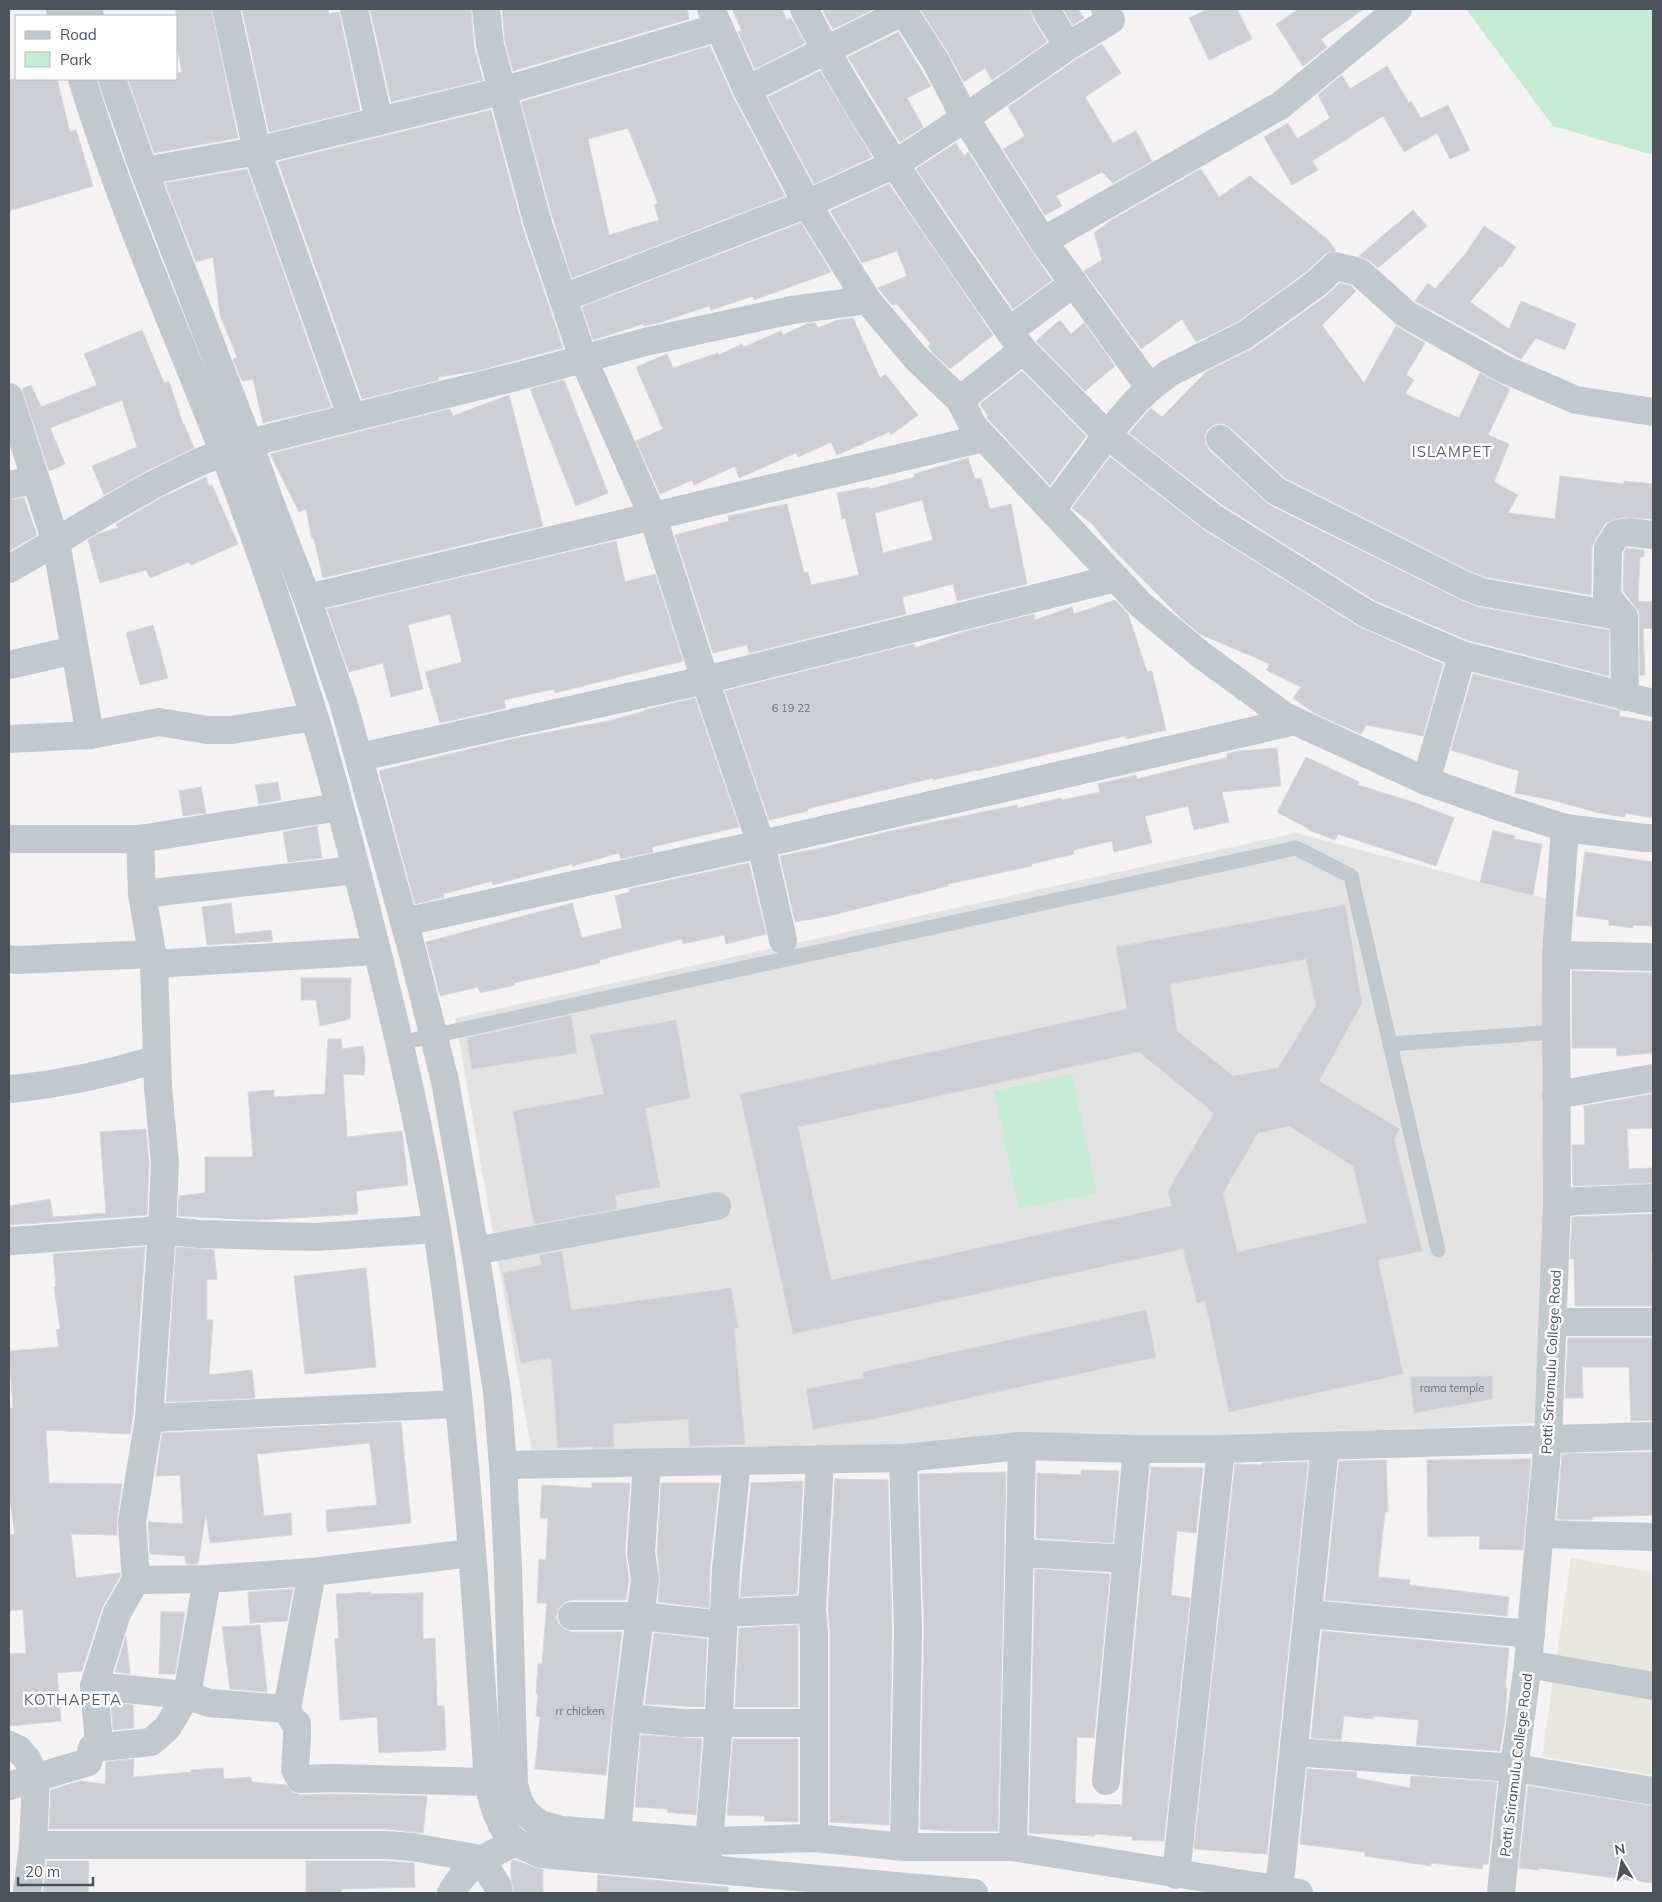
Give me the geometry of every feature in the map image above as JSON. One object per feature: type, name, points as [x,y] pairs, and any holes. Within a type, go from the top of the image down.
[{"type":"street","points":[[226,9],[258,151],[351,416]]},
{"type":"street","points":[[354,9],[378,121]]},
{"type":"street","points":[[486,9],[490,45],[538,224],[583,358],[653,517],[705,680],[761,844],[783,940]]},
{"type":"street","points":[[804,9],[826,52],[917,200],[1016,341],[1107,435],[1212,517],[1367,614],[1462,655],[1625,697],[1653,702]]},
{"type":"street","points":[[1045,9],[1068,46]]},
{"type":"street","points":[[1043,241],[1280,105],[1398,9]]},
{"type":"street","points":[[747,90],[826,52],[903,10],[936,62],[965,118],[1043,241],[1150,388]]},
{"type":"street","points":[[563,298],[807,204],[895,164],[965,118],[1113,12]]},
{"type":"street","points":[[144,171],[258,151],[502,91],[715,18],[747,90],[807,204],[867,300],[916,358],[960,400],[973,426],[1141,605],[1200,654],[1286,717],[1426,781],[1565,828],[1653,838]]},
{"type":"street","points":[[82,80],[112,170],[223,451],[267,572],[314,717],[340,807],[400,1043],[413,1100],[437,1229],[452,1338],[472,1553],[488,1782],[500,1820],[506,1832],[516,1842],[541,1854],[974,1893]]},
{"type":"street","points":[[112,80],[144,171],[307,598],[344,705],[360,757],[387,867],[404,922],[445,1081],[475,1251],[496,1391],[503,1465],[510,1617],[514,1784],[519,1802],[527,1814],[540,1824],[560,1830],[617,1835],[710,1841],[814,1838],[904,1847],[1013,1848],[1289,1892],[1294,1752],[1325,1446]]},
{"type":"street","points":[[1052,509],[1107,435],[1136,401],[1150,388],[1169,374],[1245,335],[1317,282],[1335,266],[1359,272],[1406,314],[1504,369],[1576,400],[1653,412]]},
{"type":"street","points":[[960,400],[1074,283]]},
{"type":"street","points":[[9,569],[56,542],[79,526],[164,480],[223,451],[249,442],[530,373],[645,342],[792,310],[867,300]]},
{"type":"street","points":[[9,398],[56,542],[90,735]]},
{"type":"street","points":[[307,598],[984,438]]},
{"type":"street","points":[[1220,439],[1276,491],[1464,585],[1481,592],[1624,617]]},
{"type":"street","points":[[9,486],[35,480]]},
{"type":"street","points":[[1625,697],[1624,617],[1607,597],[1608,548],[1617,534],[1653,534]]},
{"type":"street","points":[[360,757],[705,680],[1116,578]]},
{"type":"street","points":[[9,665],[75,650]]},
{"type":"street","points":[[1426,781],[1462,655]]},
{"type":"street","points":[[9,739],[90,735],[159,722],[208,730],[231,730],[314,717]]},
{"type":"street","points":[[404,922],[761,844],[1295,721]]},
{"type":"street","points":[[9,839],[140,839],[340,807]]},
{"type":"street","name":"Potti Sriramulu College Road","points":[[1501,1893],[1514,1768],[1528,1664],[1548,1440],[1554,1322],[1557,1202],[1556,955],[1565,828]]},
{"type":"street","points":[[9,1786],[88,1762],[92,1748],[99,1744],[94,1686],[117,1613],[136,1580],[132,1522],[149,1418],[165,1163],[157,1059],[154,959],[142,894],[140,839]]},
{"type":"street","points":[[142,894],[356,870]]},
{"type":"street","points":[[9,959],[154,959],[377,951]]},
{"type":"street","points":[[1556,955],[1653,957]]},
{"type":"street","points":[[12,1090],[86,1078],[157,1059]]},
{"type":"street","points":[[1556,1095],[1653,1078]]},
{"type":"street","points":[[1557,1202],[1653,1198]]},
{"type":"street","points":[[475,1251],[717,1206]]},
{"type":"street","points":[[12,1241],[162,1230],[199,1234],[316,1238],[437,1229]]},
{"type":"street","points":[[1554,1322],[1653,1322]]},
{"type":"street","points":[[149,1418],[458,1404]]},
{"type":"street","points":[[503,1465],[903,1458],[1022,1446],[1221,1449],[1653,1436]]},
{"type":"street","points":[[1013,1848],[1022,1446]]},
{"type":"street","points":[[1106,1781],[1137,1449]]},
{"type":"street","points":[[1176,1875],[1221,1449]]},
{"type":"street","points":[[903,1458],[908,1631],[904,1847]]},
{"type":"street","points":[[814,1838],[812,1723],[814,1632],[812,1609],[820,1459]]},
{"type":"street","points":[[707,1869],[719,1722],[726,1570],[737,1461]]},
{"type":"street","points":[[617,1835],[627,1718],[645,1578],[641,1553],[647,1463]]},
{"type":"street","points":[[1540,1534],[1653,1537]]},
{"type":"street","points":[[136,1580],[207,1579],[312,1572],[472,1553]]},
{"type":"street","points":[[1021,1553],[1127,1559]]},
{"type":"street","points":[[312,1572],[287,1709],[296,1724],[295,1769],[300,1779],[333,1778],[488,1782]]},
{"type":"street","points":[[92,1748],[151,1742],[167,1728],[187,1695],[207,1579]]},
{"type":"street","points":[[572,1616],[724,1619],[812,1609]]},
{"type":"street","points":[[1308,1614],[1531,1634]]},
{"type":"street","points":[[1528,1664],[1653,1686]]},
{"type":"street","points":[[94,1686],[187,1695],[209,1702],[287,1709]]},
{"type":"street","points":[[627,1718],[682,1723],[812,1723]]},
{"type":"street","points":[[9,1745],[18,1749],[27,1759],[36,1778],[33,1845],[27,1893]]},
{"type":"street","points":[[1294,1752],[1514,1768],[1653,1790]]},
{"type":"street","points":[[451,1893],[459,1878],[481,1859],[516,1842]]},
{"type":"street","points":[[33,1845],[387,1845],[412,1847],[481,1859],[497,1885],[499,1893]]},
{"type":"lane","points":[[400,1043],[1296,848],[1351,876],[1438,1250]]},
{"type":"lane","points":[[1390,1044],[1556,1032]]},
{"type":"shaded area","points":[[1296,833],[1551,900],[1544,1362],[1537,1423],[910,1451],[533,1459],[455,1018]]},
{"type":"shaded area","points":[[1571,1558],[1653,1572],[1653,1775],[1542,1756]]},
{"type":"green space","points":[[1466,9],[1653,9],[1653,155],[1553,126]]},
{"type":"green space","points":[[1072,1074],[1097,1193],[1019,1209],[994,1091]]},
{"type":"building","points":[[176,9],[211,9],[238,138],[154,153],[128,80],[178,80],[178,73],[182,72],[178,52],[178,15],[176,15]]},
{"type":"building","points":[[242,9],[328,9],[329,14],[339,12],[360,110],[269,132]]},
{"type":"building","points":[[370,9],[471,9],[474,47],[483,80],[391,102]]},
{"type":"building","points":[[502,9],[687,9],[689,19],[513,71],[505,42]]},
{"type":"building","points":[[732,9],[782,9],[787,20],[791,18],[805,43],[755,69],[738,32],[742,31]]},
{"type":"building","points":[[826,9],[874,9],[833,29],[823,11]]},
{"type":"building","points":[[920,9],[1030,9],[1032,17],[1047,42],[992,80],[985,68],[964,82],[949,54]]},
{"type":"building","points":[[1063,9],[1078,9],[1084,18],[1073,25]]},
{"type":"building","points":[[1208,9],[1237,9],[1252,39],[1209,60],[1189,18]]},
{"type":"building","points":[[1299,9],[1364,9],[1321,39],[1327,47],[1303,66],[1276,24]]},
{"type":"building","points":[[898,32],[931,86],[907,98],[923,127],[900,142],[848,57]]},
{"type":"building","points":[[1102,44],[1121,73],[1085,97],[1113,143],[1136,131],[1152,161],[1113,183],[1102,172],[1056,196],[1062,206],[1045,215],[1003,149],[1025,136],[1008,107]]},
{"type":"building","points":[[710,46],[733,97],[785,196],[572,278],[553,219],[521,102]],"holes":[[[628,128],[658,203],[654,205],[659,220],[609,235],[588,139]]]},
{"type":"building","points":[[1387,66],[1409,103],[1411,101],[1421,118],[1448,105],[1470,150],[1450,159],[1437,133],[1404,152],[1383,116],[1312,161],[1318,170],[1292,185],[1264,137],[1288,123],[1297,139],[1330,118],[1318,95],[1342,75],[1350,89]]},
{"type":"building","points":[[820,71],[872,157],[814,184],[768,97]]},
{"type":"building","points":[[9,79],[57,80],[70,132],[76,130],[93,186],[9,211]]},
{"type":"building","points":[[491,110],[523,229],[563,348],[476,371],[438,377],[439,380],[362,399],[278,162]]},
{"type":"building","points":[[956,143],[964,156],[968,152],[1052,280],[1013,309],[916,169]]},
{"type":"building","points":[[247,169],[331,407],[263,423],[253,379],[242,381],[233,359],[237,357],[220,315],[213,257],[196,262],[165,183]]},
{"type":"building","points":[[1201,169],[1219,197],[1250,176],[1328,240],[1336,251],[1325,254],[1307,271],[1237,322],[1196,342],[1182,319],[1141,349],[1084,271],[1102,260],[1094,233],[1110,221]]},
{"type":"building","points":[[889,184],[993,335],[950,369],[933,353],[928,346],[931,344],[896,303],[893,306],[878,288],[907,276],[897,251],[862,263],[830,211]]},
{"type":"building","points":[[1413,210],[1427,226],[1378,268],[1369,260],[1359,256]]},
{"type":"building","points":[[801,223],[831,272],[754,300],[753,296],[711,310],[709,306],[658,323],[644,326],[643,324],[593,340],[582,307]]},
{"type":"building","points":[[1484,226],[1516,247],[1502,267],[1500,266],[1470,302],[1509,329],[1521,301],[1576,324],[1565,350],[1536,338],[1521,359],[1415,301],[1428,283],[1435,289],[1466,253]]},
{"type":"building","points":[[1340,283],[1351,286],[1356,291],[1322,325],[1364,383],[1396,326],[1425,343],[1406,375],[1414,380],[1405,394],[1459,418],[1480,373],[1510,389],[1488,435],[1509,444],[1494,482],[1518,495],[1508,513],[1555,519],[1560,476],[1624,484],[1624,481],[1653,484],[1653,519],[1625,517],[1609,521],[1604,525],[1592,547],[1591,595],[1485,577],[1470,571],[1285,478],[1231,428],[1224,424],[1215,424],[1208,429],[1205,435],[1205,443],[1209,450],[1269,505],[1458,599],[1478,607],[1609,630],[1609,676],[1467,640],[1374,600],[1221,504],[1129,433],[1151,408],[1162,417],[1206,372],[1254,348],[1326,296]]},
{"type":"building","points":[[853,318],[880,378],[885,374],[918,415],[891,435],[889,432],[837,455],[831,442],[798,457],[796,453],[739,478],[735,466],[694,485],[692,480],[660,494],[636,441],[663,429],[636,367],[667,354],[673,368],[718,353],[719,355],[742,344],[744,347],[781,331],[783,335],[809,323],[815,323],[818,328],[838,320]]},
{"type":"building","points":[[1060,320],[1071,334],[1084,323],[1115,366],[1085,391],[1036,341]]},
{"type":"building","points":[[142,330],[164,383],[169,381],[183,424],[194,448],[148,470],[104,495],[92,466],[137,447],[122,400],[50,428],[65,464],[49,471],[22,389],[31,385],[41,407],[97,385],[84,354]]},
{"type":"building","points":[[1022,371],[1086,436],[1050,485],[987,418],[988,416],[980,404]]},
{"type":"building","points":[[564,380],[608,493],[576,506],[530,389]]},
{"type":"building","points":[[509,395],[543,526],[323,578],[306,509],[299,512],[270,454],[450,409],[453,416]]},
{"type":"building","points":[[1110,457],[1204,530],[1359,627],[1443,664],[1423,736],[1366,725],[1361,734],[1314,713],[1293,698],[1301,687],[1266,670],[1270,664],[1200,634],[1181,618],[1112,548],[1092,524],[1072,508]]},
{"type":"building","points":[[968,458],[975,479],[981,478],[990,509],[1011,504],[1027,584],[957,601],[953,584],[902,597],[906,614],[749,653],[747,645],[713,653],[675,535],[729,521],[728,516],[787,504],[804,573],[808,572],[811,585],[859,575],[845,518],[842,519],[837,493],[869,487],[870,489],[915,477],[914,474]],"holes":[[[922,500],[933,540],[883,553],[875,513]]]},
{"type":"building","points":[[206,477],[209,486],[212,485],[238,544],[191,565],[189,562],[150,578],[146,570],[100,583],[88,540],[100,533],[118,528],[116,524],[163,497]]},
{"type":"building","points":[[24,498],[37,535],[9,551],[9,500]]},
{"type":"building","points":[[616,541],[625,582],[655,574],[683,661],[555,693],[554,689],[504,700],[506,708],[440,723],[425,672],[462,662],[450,614],[408,625],[423,689],[391,697],[383,663],[349,672],[327,609]]},
{"type":"building","points":[[1626,548],[1644,550],[1644,557],[1640,557],[1638,601],[1653,602],[1653,629],[1643,628],[1645,675],[1640,675],[1639,612],[1623,591],[1624,553]]},
{"type":"building","points":[[1115,600],[1128,614],[1147,672],[1152,671],[1166,730],[1126,739],[1125,736],[977,771],[933,780],[933,778],[769,820],[725,691],[914,644],[915,648],[963,632],[1034,614],[1035,620],[1072,607],[1074,614]]},
{"type":"building","points":[[153,625],[168,678],[140,685],[126,633]]},
{"type":"building","points":[[1473,674],[1617,710],[1620,711],[1619,716],[1653,722],[1653,818],[1625,813],[1625,817],[1599,813],[1552,800],[1515,793],[1519,771],[1451,750]]},
{"type":"building","points":[[695,698],[739,827],[652,847],[653,852],[621,859],[619,853],[493,885],[492,881],[443,894],[444,897],[415,904],[379,771],[512,739],[608,721]]},
{"type":"building","points":[[1277,748],[1281,786],[1222,792],[1229,822],[1194,830],[1188,806],[1145,816],[1152,843],[1114,852],[1112,841],[1073,850],[1074,854],[1031,864],[1032,866],[948,884],[948,886],[829,916],[795,922],[780,856],[1017,805],[1018,808],[1061,798],[1062,800],[1100,792],[1098,784],[1136,775],[1137,779],[1227,758],[1227,754],[1238,751]]},
{"type":"building","points":[[1306,757],[1359,782],[1358,785],[1416,803],[1454,818],[1436,866],[1338,834],[1335,840],[1309,830],[1277,812]]},
{"type":"building","points":[[278,782],[281,800],[259,804],[255,785]]},
{"type":"building","points":[[201,787],[206,813],[183,816],[179,791]]},
{"type":"building","points":[[317,826],[322,858],[288,862],[283,832]]},
{"type":"building","points":[[1493,830],[1515,836],[1514,839],[1542,844],[1533,895],[1480,882]]},
{"type":"building","points":[[1585,852],[1653,862],[1653,926],[1633,925],[1633,928],[1609,925],[1609,920],[1576,916]]},
{"type":"building","points":[[749,863],[766,934],[726,944],[724,935],[683,944],[682,939],[599,960],[600,963],[514,983],[515,985],[480,993],[478,987],[440,996],[426,942],[572,903],[582,938],[622,928],[615,896],[630,892],[629,889]]},
{"type":"building","points":[[231,903],[235,934],[271,930],[273,941],[207,945],[202,907]]},
{"type":"building","points":[[1345,905],[1362,1003],[1319,1081],[1400,1129],[1394,1139],[1422,1251],[1378,1260],[1403,1374],[1229,1412],[1205,1301],[1197,1303],[1183,1249],[793,1334],[740,1094],[1127,1009],[1116,947]],"holes":[[[1306,959],[1316,1006],[1278,1068],[1233,1076],[1177,1031],[1170,984]],[[1139,1052],[1214,1113],[1168,1191],[1172,1206],[831,1280],[798,1127]],[[1289,1126],[1353,1166],[1367,1223],[1237,1252],[1223,1193],[1258,1133]]]},
{"type":"building","points":[[1572,971],[1653,973],[1653,1053],[1617,1056],[1616,1048],[1572,1048]]},
{"type":"building","points":[[301,978],[351,978],[350,1019],[320,1026],[316,1000],[301,1000]]},
{"type":"building","points":[[571,1015],[577,1053],[472,1069],[467,1038]]},
{"type":"building","points":[[676,1020],[690,1098],[645,1108],[660,1187],[615,1195],[617,1209],[534,1224],[513,1111],[604,1094],[590,1035]]},
{"type":"building","points":[[328,1039],[341,1039],[342,1049],[363,1046],[365,1059],[364,1075],[343,1074],[347,1137],[402,1131],[408,1185],[356,1191],[358,1214],[258,1220],[178,1216],[179,1196],[205,1193],[205,1157],[253,1157],[248,1092],[274,1090],[274,1097],[325,1094]]},
{"type":"building","points":[[1653,1094],[1653,1128],[1627,1129],[1629,1169],[1653,1168],[1653,1183],[1573,1186],[1572,1145],[1585,1145],[1584,1106]]},
{"type":"building","points":[[146,1129],[149,1163],[147,1215],[9,1225],[9,1206],[50,1199],[53,1217],[106,1213],[100,1132]]},
{"type":"building","points":[[1653,1214],[1653,1254],[1651,1254],[1653,1306],[1575,1306],[1574,1259],[1570,1259],[1572,1217]]},
{"type":"building","points":[[145,1247],[133,1416],[130,1434],[46,1430],[49,1483],[122,1484],[117,1519],[117,1535],[71,1534],[76,1578],[120,1573],[120,1576],[102,1608],[82,1671],[57,1673],[61,1721],[9,1726],[9,1654],[26,1653],[23,1609],[9,1611],[9,1535],[15,1534],[9,1493],[9,1408],[13,1408],[9,1351],[59,1347],[56,1330],[60,1329],[54,1287],[56,1287],[53,1254]]},
{"type":"building","points":[[176,1247],[214,1250],[217,1279],[207,1280],[207,1320],[213,1320],[209,1375],[252,1370],[255,1398],[166,1402]]},
{"type":"building","points":[[562,1251],[571,1310],[731,1288],[738,1328],[734,1328],[745,1444],[690,1446],[688,1419],[613,1424],[614,1447],[558,1448],[551,1358],[521,1363],[503,1273],[542,1265],[540,1255]]},
{"type":"building","points":[[366,1268],[376,1367],[305,1374],[294,1276]]},
{"type":"building","points":[[1146,1310],[1156,1357],[873,1419],[813,1429],[806,1389],[864,1378],[863,1372]]},
{"type":"building","points":[[1568,1338],[1653,1338],[1653,1420],[1631,1421],[1629,1367],[1582,1367],[1583,1398],[1565,1398]]},
{"type":"building","name":"rama temple","points":[[1493,1376],[1492,1399],[1414,1413],[1410,1377]]},
{"type":"building","points":[[401,1422],[411,1523],[327,1532],[326,1510],[377,1505],[370,1443],[257,1454],[264,1516],[291,1513],[292,1535],[210,1543],[206,1513],[198,1564],[186,1564],[185,1556],[150,1554],[148,1522],[183,1524],[180,1475],[156,1476],[162,1433]]},
{"type":"building","points":[[1653,1452],[1653,1515],[1592,1517],[1592,1520],[1557,1519],[1562,1454]]},
{"type":"building","points":[[1531,1459],[1523,1550],[1479,1549],[1480,1536],[1428,1537],[1427,1460]]},
{"type":"building","points":[[1386,1460],[1388,1512],[1385,1512],[1378,1577],[1410,1580],[1409,1585],[1509,1597],[1507,1616],[1325,1600],[1339,1461]]},
{"type":"building","points":[[1308,1462],[1267,1854],[1194,1849],[1235,1464],[1262,1465],[1262,1463]]},
{"type":"building","points":[[1151,1467],[1203,1468],[1196,1533],[1177,1531],[1171,1595],[1190,1598],[1164,1841],[1132,1840],[1133,1837],[1095,1834],[1095,1836],[1029,1833],[1035,1569],[1110,1574],[1094,1738],[1077,1737],[1075,1803],[1122,1805],[1125,1748]]},
{"type":"building","points":[[1081,1470],[1119,1471],[1113,1543],[1036,1538],[1037,1473],[1081,1475]]},
{"type":"building","points":[[1006,1472],[998,1831],[920,1829],[924,1631],[919,1474]]},
{"type":"building","points":[[835,1479],[888,1480],[892,1631],[889,1825],[830,1822],[830,1632],[828,1609]]},
{"type":"building","points":[[803,1481],[797,1594],[740,1597],[751,1483]]},
{"type":"building","points":[[592,1483],[630,1483],[625,1552],[629,1579],[626,1600],[572,1600],[565,1602],[559,1608],[556,1616],[558,1623],[564,1629],[572,1632],[622,1632],[606,1775],[535,1769],[540,1717],[536,1716],[538,1664],[542,1664],[547,1603],[537,1603],[539,1559],[546,1560],[548,1518],[540,1518],[542,1485],[592,1488]]},
{"type":"building","points":[[661,1483],[719,1483],[710,1568],[709,1608],[658,1602],[660,1577],[657,1552]]},
{"type":"building","points":[[293,1589],[287,1621],[250,1623],[248,1592]]},
{"type":"building","points":[[371,1592],[371,1594],[423,1593],[423,1639],[435,1638],[437,1706],[444,1706],[446,1750],[379,1753],[377,1717],[340,1720],[335,1639],[339,1638],[336,1594]]},
{"type":"building","points":[[161,1612],[185,1612],[175,1674],[159,1674]]},
{"type":"building","points":[[260,1625],[267,1692],[230,1689],[222,1627]]},
{"type":"building","points":[[798,1625],[798,1707],[735,1707],[739,1628]]},
{"type":"building","points":[[1322,1631],[1509,1648],[1505,1688],[1507,1688],[1505,1719],[1500,1751],[1416,1745],[1419,1720],[1373,1716],[1373,1719],[1344,1716],[1341,1740],[1311,1738]]},
{"type":"building","points":[[654,1633],[707,1639],[704,1707],[645,1704]]},
{"type":"building","points":[[126,1636],[130,1674],[115,1672]]},
{"type":"building","points":[[111,1703],[133,1705],[134,1728],[113,1730]]},
{"type":"building","points":[[641,1735],[702,1739],[696,1815],[667,1812],[668,1809],[635,1807]]},
{"type":"building","points":[[733,1739],[798,1739],[798,1822],[764,1821],[765,1816],[727,1815]]},
{"type":"building","points":[[134,1759],[133,1777],[223,1768],[224,1779],[251,1777],[252,1782],[286,1785],[292,1792],[300,1795],[427,1796],[423,1833],[387,1829],[49,1829],[51,1790],[80,1781],[105,1784],[106,1762]]},
{"type":"building","points":[[1307,1769],[1357,1772],[1356,1778],[1410,1788],[1411,1776],[1497,1782],[1488,1864],[1483,1864],[1482,1869],[1431,1863],[1431,1866],[1365,1856],[1365,1852],[1300,1844]]},
{"type":"building","points":[[1528,1786],[1653,1806],[1653,1883],[1539,1868],[1539,1870],[1519,1868]]},
{"type":"building","points":[[514,1860],[543,1870],[543,1893],[514,1893],[511,1878],[511,1862]]},
{"type":"building","points":[[47,1861],[89,1861],[88,1893],[43,1893]]},
{"type":"building","points":[[306,1861],[414,1863],[415,1887],[341,1889],[341,1893],[306,1893]]},
{"type":"building","points":[[598,1875],[728,1887],[728,1893],[597,1893]]},
{"type":"district","name":"ISLAMPET","points":[[1452,452]]},
{"type":"district","name":"KOTHAPETA","points":[[73,1700]]}]
